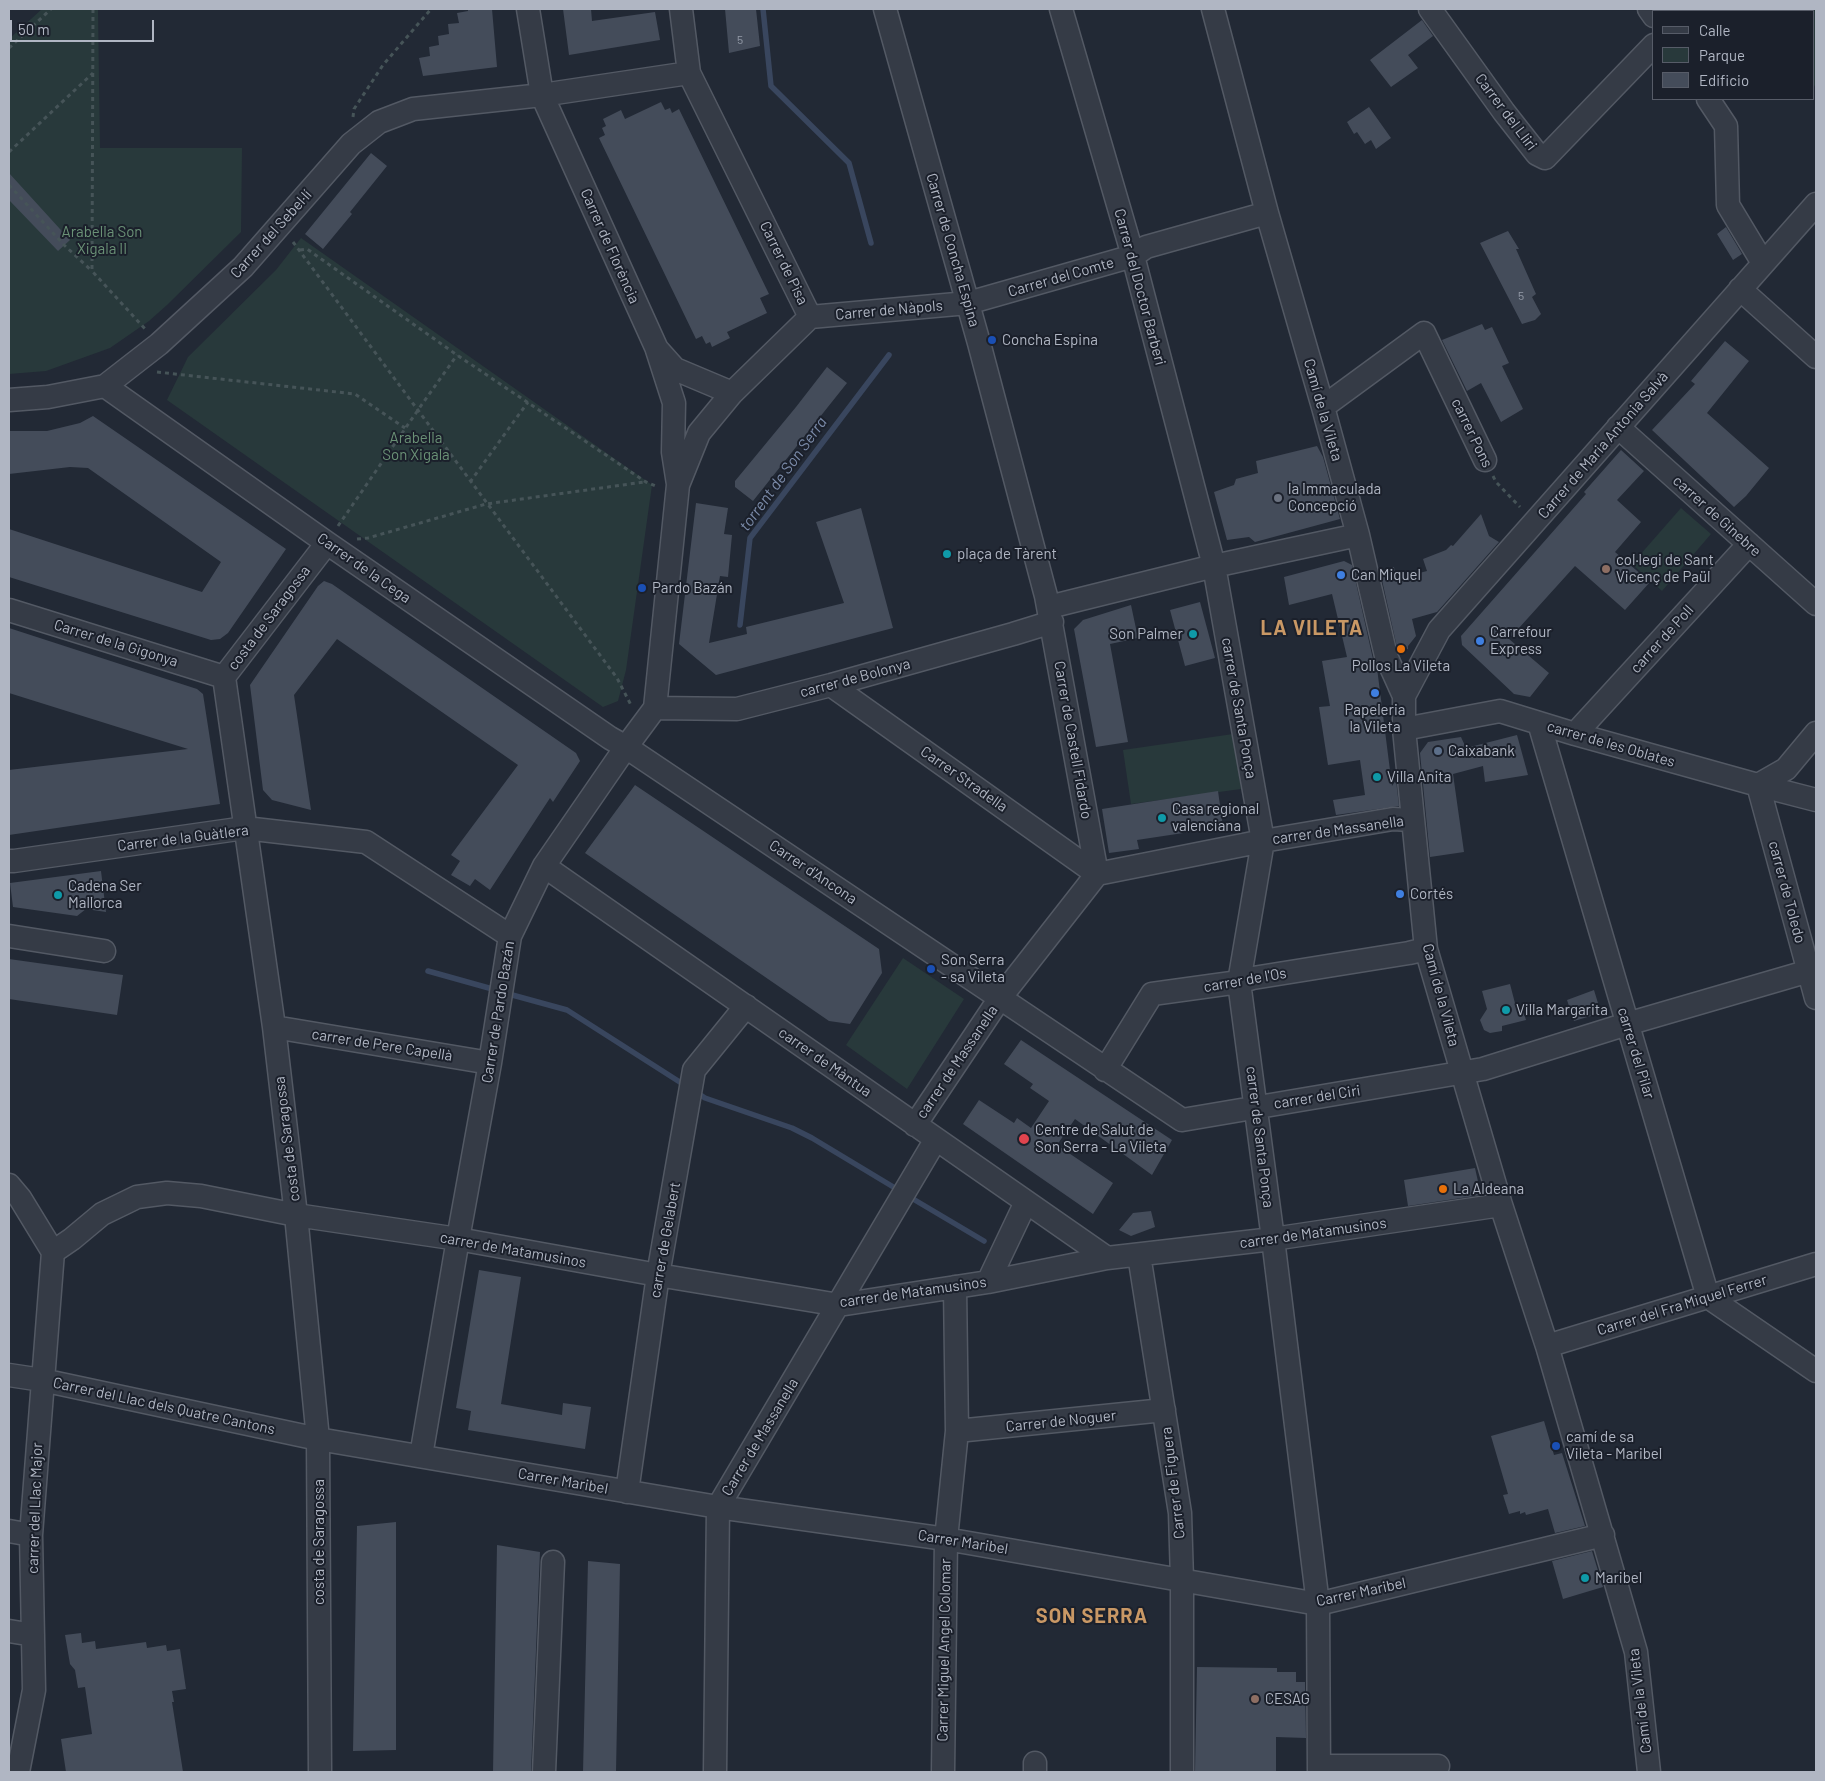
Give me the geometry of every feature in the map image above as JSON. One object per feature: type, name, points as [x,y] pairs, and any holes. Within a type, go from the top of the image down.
[{"type":"street","name":"Carrer de Florència","points":[[528,9],[542,94],[656,347],[674,403],[673,452],[678,490]]},
{"type":"street","name":"Carrer de Pisa","points":[[678,490],[699,434],[732,393],[810,317],[689,74],[680,9]]},
{"type":"street","name":"Carrer de Concha Espina","points":[[885,9],[968,303],[1050,615]]},
{"type":"street","name":"Carrer del Doctor Barberi","points":[[1061,9],[1133,256],[1214,566]]},
{"type":"street","name":"Camí de la Vileta","points":[[1213,9],[1267,213],[1358,535],[1386,656],[1404,696],[1404,729],[1426,949],[1501,1205],[1547,1346],[1636,1652],[1649,1772]]},
{"type":"street","name":"Carrer del Lliri","points":[[1430,9],[1504,112],[1537,154],[1545,158],[1652,47]]},
{"type":"street","name":"Carrer del Sebel·lí","points":[[9,400],[48,397],[105,386],[159,344],[243,267],[350,144],[380,122],[414,109],[689,74]]},
{"type":"street","points":[[1709,100],[1726,126],[1728,205],[1763,263]]},
{"type":"street","name":"Carrer de Maria Antonia Salvà","points":[[1404,696],[1439,630],[1816,204]]},
{"type":"street","name":"Carrer del Comte","points":[[968,303],[1133,256],[1146,247],[1267,213]]},
{"type":"street","points":[[1740,289],[1816,357]]},
{"type":"street","name":"Carrer de Nàpols","points":[[810,317],[968,303]]},
{"type":"street","name":"carrer Pons","points":[[1323,407],[1424,333],[1485,460]]},
{"type":"street","points":[[656,347],[676,369],[732,393]]},
{"type":"street","name":"Carrer de la Cega","points":[[105,386],[327,543],[610,738],[626,746]]},
{"type":"street","name":"carrer de Ginebre","points":[[1618,427],[1816,604]]},
{"type":"street","points":[[648,717],[678,490]]},
{"type":"street","name":"carrer de Bolonya","points":[[648,717],[737,709],[831,685],[1013,634],[1050,615],[1214,566],[1358,535]]},
{"type":"street","name":"costa de Saragossa","points":[[320,1772],[318,1439],[296,1215],[274,1027],[224,677],[327,543]]},
{"type":"street","name":"carrer de Poll","points":[[1575,734],[1748,544]]},
{"type":"street","name":"carrer de Santa Ponça","points":[[1214,566],[1263,841],[1239,982],[1318,1604],[1319,1769]]},
{"type":"street","name":"Carrer de la Gigonya","points":[[9,610],[224,677]]},
{"type":"street","name":"Carrer de Castell Fidardo","points":[[1050,615],[1097,874]]},
{"type":"street","name":"Carrer Stradella","points":[[831,685],[1097,874]]},
{"type":"street","name":"carrer de les Oblates","points":[[1404,729],[1500,711],[1575,734],[1816,800]]},
{"type":"street","name":"Carrer de Pardo Bazán","points":[[421,1456],[490,1063],[510,936],[544,866],[648,717]]},
{"type":"street","name":"carrer del Pilar","points":[[1539,723],[1708,1296]]},
{"type":"street","points":[[1758,785],[1786,769],[1816,733]]},
{"type":"street","name":"Carrer d'Ancona","points":[[626,746],[1000,998]]},
{"type":"street","name":"carrer de Toledo","points":[[1758,785],[1812,970],[1816,998]]},
{"type":"street","name":"carrer de Massanella","points":[[915,1125],[1000,998],[1097,874],[1263,841],[1393,820],[1412,820]]},
{"type":"street","name":"Carrer de la Guàtlera","points":[[9,861],[14,862],[246,828],[366,842],[510,936]]},
{"type":"street","name":"carrer de Màntua","points":[[544,866],[1107,1258]]},
{"type":"street","points":[[9,936],[104,951]]},
{"type":"street","name":"carrer de l'Os","points":[[1105,1070],[1152,994],[1239,982],[1252,978],[1408,954],[1426,949]]},
{"type":"street","name":"carrer del Ciri","points":[[1000,998],[1182,1120],[1482,1069],[1812,970]]},
{"type":"street","name":"carrer de Gelabert","points":[[627,1492],[658,1276],[694,1070],[746,1006]]},
{"type":"street","name":"carrer de Pere Capellà","points":[[274,1027],[490,1063]]},
{"type":"street","name":"Carrer de Massanella","points":[[715,1772],[718,1507],[936,1139]]},
{"type":"street","points":[[9,1185],[20,1198],[53,1252]]},
{"type":"street","name":"carrer de Matamusinos","points":[[53,1252],[102,1214],[137,1197],[167,1193],[201,1196],[296,1215],[458,1240],[658,1276],[839,1305],[988,1282],[1107,1258],[1273,1240],[1501,1205]]},
{"type":"street","points":[[988,1282],[1026,1202]]},
{"type":"street","name":"carrer del Llac Major","points":[[18,1772],[34,1690],[31,1535],[53,1252]]},
{"type":"street","name":"Carrer de Figuera","points":[[1139,1255],[1180,1513],[1182,1772]]},
{"type":"street","name":"Carrer del Fra Miquel Ferrer","points":[[1547,1346],[1816,1264]]},
{"type":"street","name":"Carrer Miguel Angel Colomar","points":[[943,1772],[946,1538],[957,1431],[955,1287]]},
{"type":"street","points":[[1708,1296],[1816,1370]]},
{"type":"street","name":"Carrer del Llac dels Quatre Cantons","points":[[9,1375],[42,1380],[318,1439]]},
{"type":"street","name":"Carrer de Noguer","points":[[957,1431],[1164,1410]]},
{"type":"street","name":"Carrer Maribel","points":[[318,1439],[718,1507],[946,1538],[1318,1604],[1603,1534]]},
{"type":"street","points":[[9,1531],[31,1535]]},
{"type":"street","points":[[544,1772],[553,1562]]},
{"type":"street","points":[[9,1631],[33,1635]]},
{"type":"street","points":[[1319,1769],[1438,1766]]},
{"type":"path","points":[[9,48],[51,9]]},
{"type":"path","points":[[92,271],[94,9]]},
{"type":"path","points":[[350,144],[354,109],[383,65],[430,9]]},
{"type":"path","points":[[9,152],[93,73]]},
{"type":"path","points":[[9,185],[159,344]]},
{"type":"path","points":[[276,230],[300,250],[486,504],[616,678],[648,717]]},
{"type":"path","points":[[300,250],[307,249],[646,482],[678,490]]},
{"type":"path","points":[[327,543],[458,354]]},
{"type":"path","points":[[126,369],[355,394],[405,428]]},
{"type":"path","points":[[470,482],[528,402]]},
{"type":"path","name":"carrer Pons","points":[[1485,460],[1496,482],[1536,522]]},
{"type":"path","points":[[327,543],[368,538],[486,504],[646,482]]},
{"type":"green space","name":"Arabella Son Xigala II","points":[[42,9],[98,9],[100,148],[242,148],[241,232],[149,321],[110,348],[46,371],[9,374],[9,39]]},
{"type":"green space","points":[[1816,9],[1816,89],[1815,10],[1761,10]]},
{"type":"green space","name":"Arabella Son Xigala","points":[[301,238],[652,485],[626,670],[618,701],[603,707],[167,400],[188,357],[276,270]]},
{"type":"green space","points":[[1681,508],[1711,534],[1662,591],[1632,564]]},
{"type":"green space","points":[[1233,734],[1241,789],[1131,804],[1123,750]]},
{"type":"green space","points":[[903,958],[964,999],[907,1089],[846,1045]]},
{"type":"building","points":[[468,9],[492,9],[497,67],[423,76],[419,58],[430,56],[429,47],[439,45],[438,36],[449,34],[448,24],[459,23],[457,13],[468,11]]},
{"type":"building","points":[[563,9],[591,9],[592,21],[655,12],[660,40],[569,55]]},
{"type":"building","points":[[725,9],[756,9],[760,46],[729,53]]},
{"type":"building","points":[[1422,20],[1433,36],[1408,55],[1418,68],[1391,87],[1370,60]]},
{"type":"building","points":[[661,102],[665,110],[670,108],[672,113],[679,109],[769,294],[760,298],[767,313],[727,332],[730,338],[712,347],[710,342],[706,344],[702,336],[696,339],[599,138],[605,135],[602,128],[606,126],[603,119],[621,110],[625,119]]},
{"type":"building","points":[[1369,107],[1391,138],[1376,149],[1371,140],[1365,144],[1357,132],[1354,134],[1347,122]]},
{"type":"building","points":[[371,153],[387,166],[350,212],[352,214],[323,249],[305,234]]},
{"type":"building","points":[[9,173],[70,240],[58,251],[9,200]]},
{"type":"building","points":[[1726,227],[1742,254],[1733,260],[1717,234]]},
{"type":"building","points":[[1508,231],[1519,249],[1516,249],[1536,294],[1532,297],[1541,314],[1535,320],[1522,324],[1480,243]]},
{"type":"building","points":[[1482,324],[1485,330],[1492,327],[1509,363],[1502,366],[1523,409],[1501,422],[1481,383],[1467,391],[1442,340]]},
{"type":"building","points":[[1725,341],[1749,361],[1707,413],[1769,468],[1746,496],[1734,507],[1652,430],[1695,384],[1691,381]]},
{"type":"building","points":[[827,367],[847,383],[753,501],[735,487],[735,481]]},
{"type":"building","points":[[93,416],[286,549],[228,633],[220,639],[211,640],[9,577],[9,529],[202,592],[221,562],[88,468],[70,467],[9,474],[9,431],[47,431],[80,423]]},
{"type":"building","name":"la Immaculada Concepció","points":[[1317,446],[1323,457],[1340,519],[1255,542],[1249,537],[1227,540],[1214,492],[1234,485],[1236,479],[1258,473],[1256,461]]},
{"type":"building","points":[[1621,450],[1644,471],[1617,500],[1641,522],[1615,552],[1650,582],[1625,610],[1575,566],[1509,639],[1549,673],[1530,697],[1514,694],[1462,645],[1461,636],[1586,494],[1584,492]]},
{"type":"building","points":[[696,503],[728,508],[724,534],[732,535],[728,577],[720,576],[709,643],[747,634],[746,627],[844,603],[816,522],[861,508],[893,628],[716,675],[679,644]]},
{"type":"building","points":[[1481,514],[1489,536],[1499,542],[1437,612],[1412,619],[1416,636],[1408,646],[1408,649],[1398,652],[1380,571],[1394,567],[1396,579],[1427,571],[1423,559],[1446,550],[1451,545],[1453,546]]},
{"type":"building","points":[[1344,561],[1352,565],[1373,659],[1377,668],[1392,786],[1396,780],[1399,806],[1336,815],[1333,800],[1365,795],[1360,760],[1328,765],[1319,707],[1330,706],[1322,661],[1347,657],[1332,594],[1289,605],[1284,577]]},
{"type":"building","points":[[324,581],[332,584],[576,753],[580,761],[553,802],[550,798],[490,890],[475,879],[470,886],[451,875],[460,861],[451,855],[518,765],[337,639],[294,695],[311,810],[272,800],[263,790],[250,685],[318,586]]},
{"type":"building","name":"Son Palmer","points":[[1200,602],[1215,658],[1185,666],[1170,610]]},
{"type":"building","points":[[1131,605],[1138,638],[1110,644],[1128,742],[1096,747],[1074,629],[1083,620]]},
{"type":"building","points":[[9,628],[197,689],[203,694],[220,804],[9,835],[9,770],[188,749],[9,693]]},
{"type":"building","points":[[1517,735],[1528,775],[1485,782],[1483,766],[1453,774],[1464,852],[1430,857],[1420,753],[1428,742],[1461,737],[1466,748]]},
{"type":"building","points":[[635,785],[879,949],[882,973],[850,1024],[829,1021],[585,853]]},
{"type":"building","name":"Casa regional valenciana","points":[[1218,791],[1223,827],[1137,840],[1139,849],[1109,853],[1102,809]]},
{"type":"building","name":"Cadena Ser Mallorca","points":[[101,871],[106,912],[86,909],[77,916],[13,907],[10,883]]},
{"type":"building","points":[[9,959],[123,975],[117,1015],[9,999]]},
{"type":"building","name":"Villa Margarita","points":[[1510,984],[1516,1007],[1522,1007],[1526,1020],[1502,1026],[1502,1031],[1490,1033],[1484,1030],[1480,1020],[1487,1009],[1482,991]]},
{"type":"building","points":[[1594,990],[1601,1013],[1574,1021],[1567,1000]]},
{"type":"building","name":"Centre de Salut de Son Serra - La Vileta","points":[[1021,1040],[1172,1140],[1152,1175],[1075,1119],[1057,1145],[1113,1183],[1093,1214],[963,1124],[979,1100],[1014,1123],[1017,1118],[1031,1128],[1049,1101],[1030,1088],[1033,1084],[1004,1064]]},
{"type":"building","name":"La Aldeana","points":[[1475,1168],[1481,1195],[1408,1206],[1404,1180]]},
{"type":"building","points":[[1151,1211],[1155,1227],[1131,1236],[1119,1230],[1133,1213]]},
{"type":"building","points":[[479,1270],[521,1277],[501,1404],[562,1415],[563,1403],[591,1407],[585,1449],[468,1430],[471,1411],[456,1408]]},
{"type":"building","points":[[1544,1421],[1554,1455],[1562,1453],[1585,1526],[1555,1533],[1548,1509],[1526,1515],[1525,1512],[1520,1514],[1520,1511],[1509,1514],[1503,1495],[1508,1494],[1491,1436]]},
{"type":"building","points":[[396,1522],[396,1750],[353,1751],[357,1526]]},
{"type":"building","points":[[497,1545],[540,1552],[531,1772],[493,1772]]},
{"type":"building","name":"Maribel","points":[[1592,1551],[1603,1587],[1563,1599],[1552,1561]]},
{"type":"building","points":[[588,1561],[620,1564],[616,1772],[583,1772]]},
{"type":"building","points":[[81,1633],[82,1643],[95,1641],[96,1649],[146,1642],[147,1648],[166,1645],[167,1651],[180,1649],[186,1689],[172,1691],[174,1702],[172,1702],[183,1772],[66,1772],[61,1739],[92,1734],[85,1687],[78,1688],[75,1670],[70,1664],[65,1635]]},
{"type":"building","name":"CESAG","points":[[1197,1667],[1277,1668],[1277,1672],[1296,1672],[1296,1682],[1305,1682],[1306,1738],[1276,1737],[1276,1772],[1195,1772]]},
{"type":"waterway","name":"torrent de Son Serra","points":[[763,9],[771,86],[849,163],[871,243]]},
{"type":"waterway","name":"torrent de Son Serra","points":[[740,625],[750,538],[889,355]]},
{"type":"waterway","points":[[428,971],[496,990]]},
{"type":"waterway","points":[[505,993],[567,1010],[686,1086]]},
{"type":"waterway","points":[[696,1092],[705,1098],[792,1128],[900,1191]]},
{"type":"waterway","points":[[908,1196],[984,1241]]},
{"type":"place","name":"Concha Espina","points":[[992,340]]},
{"type":"place","name":"la Immaculada Concepció","points":[[1278,498]]},
{"type":"place","name":"plaça de Tàrent","points":[[947,554]]},
{"type":"place","name":"col·legi de Sant Vicenç de Paül","points":[[1606,569]]},
{"type":"place","name":"Can Miquel","points":[[1341,575]]},
{"type":"place","name":"Pardo Bazán","points":[[642,588]]},
{"type":"place","name":"Son Palmer","points":[[1193,634]]},
{"type":"place","name":"Carrefour Express","points":[[1480,641]]},
{"type":"place","name":"Pollos La Vileta","points":[[1401,649]]},
{"type":"place","name":"Papeleria la Vileta","points":[[1375,693]]},
{"type":"place","name":"Caixabank","points":[[1438,751]]},
{"type":"place","name":"Villa Anita","points":[[1377,777]]},
{"type":"place","name":"Casa regional valenciana","points":[[1162,818]]},
{"type":"place","name":"Cortés","points":[[1400,894]]},
{"type":"place","name":"Cadena Ser Mallorca","points":[[58,895]]},
{"type":"place","name":"Son Serra - sa Vileta","points":[[931,969]]},
{"type":"place","name":"Villa Margarita","points":[[1506,1010]]},
{"type":"place","name":"Centre de Salut de Son Serra - La Vileta","points":[[1024,1139]]},
{"type":"place","name":"La Aldeana","points":[[1443,1189]]},
{"type":"place","name":"camí de sa Vileta - Maribel","points":[[1556,1446]]},
{"type":"place","name":"Maribel","points":[[1585,1578]]},
{"type":"place","name":"CESAG","points":[[1255,1699]]},
{"type":"district","name":"LA VILETA","points":[[1312,628]]},
{"type":"district","name":"SON SERRA","points":[[1092,1616]]}]
